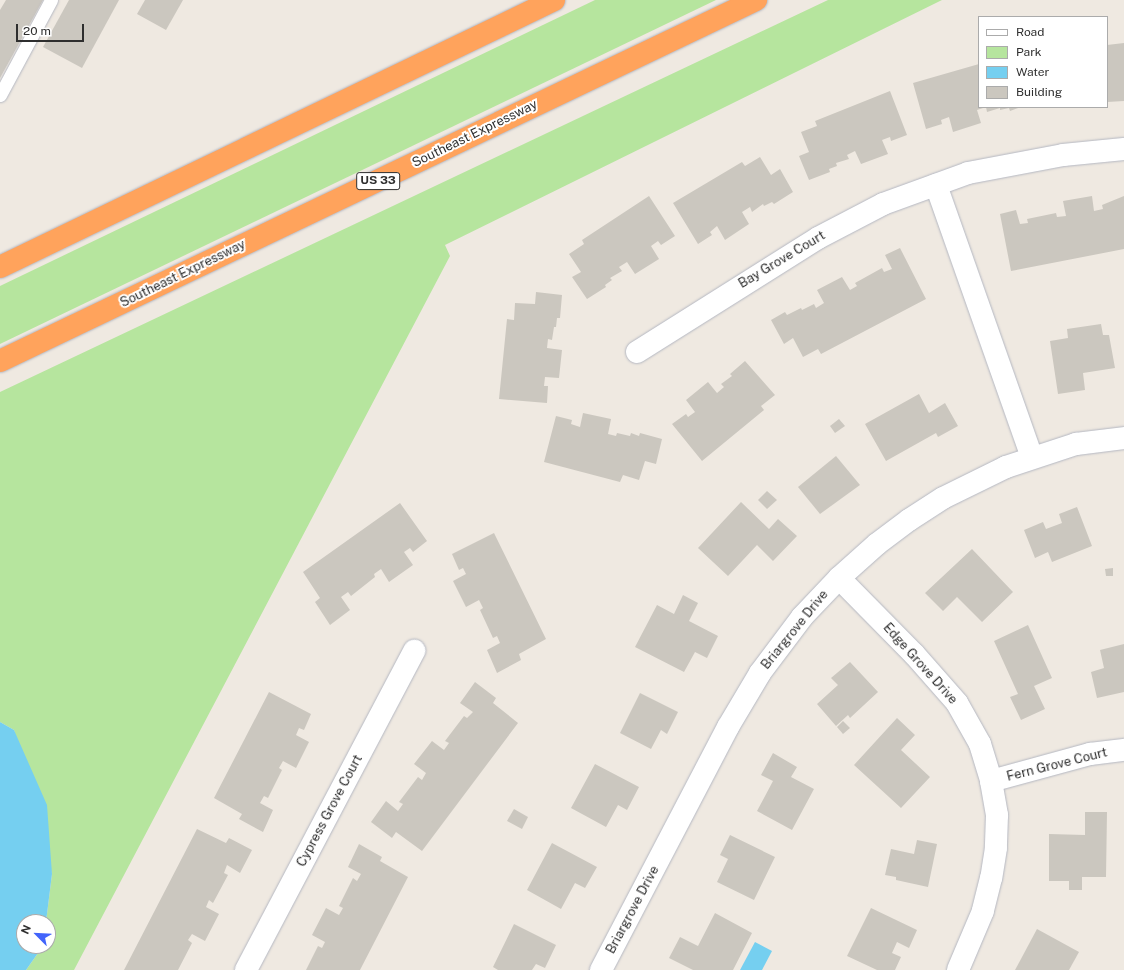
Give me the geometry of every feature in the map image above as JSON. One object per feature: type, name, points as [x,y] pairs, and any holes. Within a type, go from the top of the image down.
[{"type":"highway","points":[[0,267],[554,0]]},
{"type":"highway","name":"Southeast Expressway","points":[[0,362],[756,0]]},
{"type":"street","name":"Bay Grove Court","points":[[637,352],[818,238],[883,204],[968,173],[1063,155],[1124,149]]},
{"type":"street","points":[[936,185],[1032,458]]},
{"type":"street","name":"Briargrove Drive","points":[[601,970],[728,727],[760,673],[802,617],[839,578],[877,544],[943,498],[1006,467],[1076,444],[1124,438]]},
{"type":"street","name":"Edge Grove Drive","points":[[839,578],[914,654],[957,703],[980,744],[991,781],[997,815],[996,848],[983,911],[958,970]]},
{"type":"street","name":"Cypress Grove Court","points":[[246,970],[414,652]]},
{"type":"street","name":"Fern Grove Court","points":[[991,781],[1090,754],[1124,750]]},
{"type":"lane","points":[[0,95],[51,0]]},
{"type":"green space","points":[[595,0],[716,0],[0,344],[0,286]]},
{"type":"green space","points":[[828,0],[942,0],[445,245],[450,256],[74,970],[26,970],[37,954],[56,954],[56,914],[47,914],[52,874],[14,730],[0,722],[0,392]]},
{"type":"water","points":[[0,722],[14,730],[47,805],[52,874],[47,914],[16,914],[16,954],[37,954],[26,970],[0,970]]},
{"type":"water","points":[[755,942],[772,951],[762,970],[740,970]]},
{"type":"building","points":[[6,0],[43,0],[0,78],[0,10]]},
{"type":"building","points":[[69,0],[119,0],[82,68],[43,47]]},
{"type":"building","points":[[145,0],[183,0],[166,30],[137,14]]},
{"type":"building","points":[[1124,43],[1124,101],[1108,102],[1108,45]]},
{"type":"building","points":[[978,64],[978,108],[983,108],[977,110],[981,123],[953,132],[949,117],[941,120],[942,124],[926,129],[913,83]]},
{"type":"building","points":[[890,91],[907,135],[891,141],[890,137],[882,140],[888,154],[861,164],[855,151],[847,155],[849,159],[836,163],[837,166],[829,169],[830,172],[809,180],[799,156],[809,152],[801,132],[817,126],[815,121]]},
{"type":"building","points":[[986,108],[1000,108],[987,112]]},
{"type":"building","points":[[1009,108],[1018,108],[1010,111]]},
{"type":"building","points":[[760,157],[771,175],[780,169],[793,192],[774,204],[772,202],[764,206],[763,204],[752,212],[750,207],[742,212],[749,224],[725,240],[717,226],[710,232],[712,235],[698,244],[673,203],[742,162],[745,166]]},
{"type":"building","points":[[649,196],[675,236],[661,245],[658,241],[651,246],[659,259],[635,274],[627,262],[619,267],[622,271],[610,278],[612,280],[605,285],[606,287],[587,299],[572,277],[581,272],[569,254],[584,244],[582,240]]},
{"type":"building","points":[[1092,196],[1094,211],[1103,209],[1102,205],[1124,196],[1124,249],[1011,271],[1000,214],[1016,210],[1020,224],[1028,223],[1027,219],[1056,213],[1057,217],[1066,216],[1063,201]]},
{"type":"building","points":[[900,248],[926,299],[821,354],[818,349],[803,357],[793,338],[784,344],[771,320],[785,312],[787,315],[801,308],[802,310],[814,304],[816,308],[824,303],[817,290],[842,277],[850,290],[857,286],[855,283],[882,268],[884,272],[892,269],[885,255]]},
{"type":"building","points":[[536,292],[562,295],[560,318],[557,318],[552,340],[548,339],[547,348],[562,350],[559,378],[545,377],[544,386],[548,386],[547,403],[499,399],[507,319],[514,320],[515,303],[535,304]]},
{"type":"building","points":[[1101,324],[1103,335],[1109,335],[1115,368],[1083,373],[1085,390],[1058,394],[1050,341],[1068,338],[1067,329]]},
{"type":"building","points":[[745,361],[775,395],[761,406],[764,410],[702,461],[672,424],[686,414],[688,417],[695,412],[686,400],[708,382],[717,393],[724,387],[721,384],[732,376],[730,374]]},
{"type":"building","points":[[919,394],[929,413],[945,403],[958,426],[938,437],[936,433],[886,461],[865,424]]},
{"type":"building","points":[[583,413],[611,419],[608,434],[616,436],[617,433],[630,436],[631,433],[639,436],[640,433],[662,439],[656,464],[645,461],[639,480],[623,475],[620,482],[544,462],[556,416],[572,420],[571,424],[580,427]]},
{"type":"building","points":[[839,419],[845,426],[835,433],[830,426]]},
{"type":"building","points":[[836,456],[860,485],[820,514],[798,487]]},
{"type":"building","points":[[767,491],[777,500],[767,509],[758,500]]},
{"type":"building","points":[[741,502],[769,529],[778,519],[797,536],[773,561],[757,545],[728,576],[698,548]]},
{"type":"building","points":[[400,503],[427,541],[413,552],[410,548],[404,552],[413,565],[389,582],[381,569],[374,574],[375,577],[351,596],[348,592],[341,597],[350,610],[330,625],[315,602],[320,598],[303,572]]},
{"type":"building","points":[[1077,507],[1092,546],[1052,562],[1048,552],[1035,558],[1024,530],[1043,522],[1046,529],[1062,523],[1059,514]]},
{"type":"building","points":[[494,533],[546,639],[519,654],[521,660],[497,673],[487,650],[500,643],[497,636],[493,638],[480,610],[483,608],[479,600],[466,607],[453,581],[466,574],[463,568],[459,570],[452,554]]},
{"type":"building","points":[[972,549],[1013,592],[982,622],[957,597],[943,611],[925,593]]},
{"type":"building","points":[[1113,568],[1113,576],[1106,576],[1105,569]]},
{"type":"building","points":[[683,595],[698,603],[689,621],[718,636],[707,658],[695,652],[684,672],[635,647],[657,605],[674,614]]},
{"type":"building","points":[[1028,625],[1052,678],[1034,686],[1045,709],[1021,720],[1010,697],[1018,694],[994,641]]},
{"type":"building","points":[[1124,644],[1124,692],[1097,698],[1091,672],[1104,668],[1100,650]]},
{"type":"building","points":[[850,662],[878,692],[850,718],[848,715],[836,726],[817,704],[838,685],[831,678]]},
{"type":"building","points":[[475,682],[496,698],[493,703],[518,723],[422,851],[396,832],[392,838],[371,822],[386,801],[398,811],[403,804],[399,802],[418,777],[422,780],[426,773],[414,764],[432,741],[444,750],[449,743],[445,741],[464,716],[467,718],[473,712],[460,703]]},
{"type":"building","points":[[269,692],[311,714],[304,730],[299,728],[296,735],[309,742],[296,768],[283,761],[279,768],[282,770],[268,798],[264,796],[260,803],[273,810],[263,832],[239,819],[242,814],[214,798]]},
{"type":"building","points":[[640,693],[678,712],[667,734],[661,730],[651,749],[620,733]]},
{"type":"building","points":[[897,718],[915,735],[901,750],[930,777],[901,808],[854,765]]},
{"type":"building","points":[[843,721],[850,728],[843,734],[837,727]]},
{"type":"building","points":[[773,753],[797,767],[791,777],[814,789],[792,830],[757,811],[773,781],[761,775]]},
{"type":"building","points":[[595,764],[639,787],[627,810],[618,805],[606,827],[571,808]]},
{"type":"building","points":[[514,809],[528,817],[522,829],[507,821]]},
{"type":"building","points":[[1085,812],[1107,812],[1106,877],[1082,877],[1082,890],[1069,890],[1069,881],[1049,881],[1049,834],[1085,835]]},
{"type":"building","points":[[197,829],[226,843],[229,838],[252,850],[240,873],[227,865],[224,873],[228,875],[213,903],[209,900],[206,907],[219,914],[205,941],[192,934],[188,940],[192,943],[178,970],[124,970]]},
{"type":"building","points":[[730,835],[775,857],[754,900],[717,882],[728,859],[720,855]]},
{"type":"building","points":[[917,840],[937,844],[928,887],[896,880],[896,877],[885,875],[891,849],[914,854]]},
{"type":"building","points":[[552,843],[597,867],[585,888],[575,883],[561,909],[527,890]]},
{"type":"building","points":[[359,844],[382,857],[380,861],[408,877],[360,970],[306,970],[318,946],[322,948],[325,942],[312,935],[326,908],[339,915],[343,908],[339,906],[353,878],[357,881],[361,874],[348,867]]},
{"type":"building","points":[[871,908],[917,930],[909,948],[897,942],[892,953],[901,957],[895,970],[877,970],[847,956]]},
{"type":"building","points":[[715,913],[752,933],[733,970],[693,970],[669,958],[680,937],[698,946]]},
{"type":"building","points":[[514,924],[556,945],[545,968],[536,964],[532,970],[498,970],[493,967]]},
{"type":"building","points":[[1037,929],[1079,952],[1069,970],[1015,970]]}]
